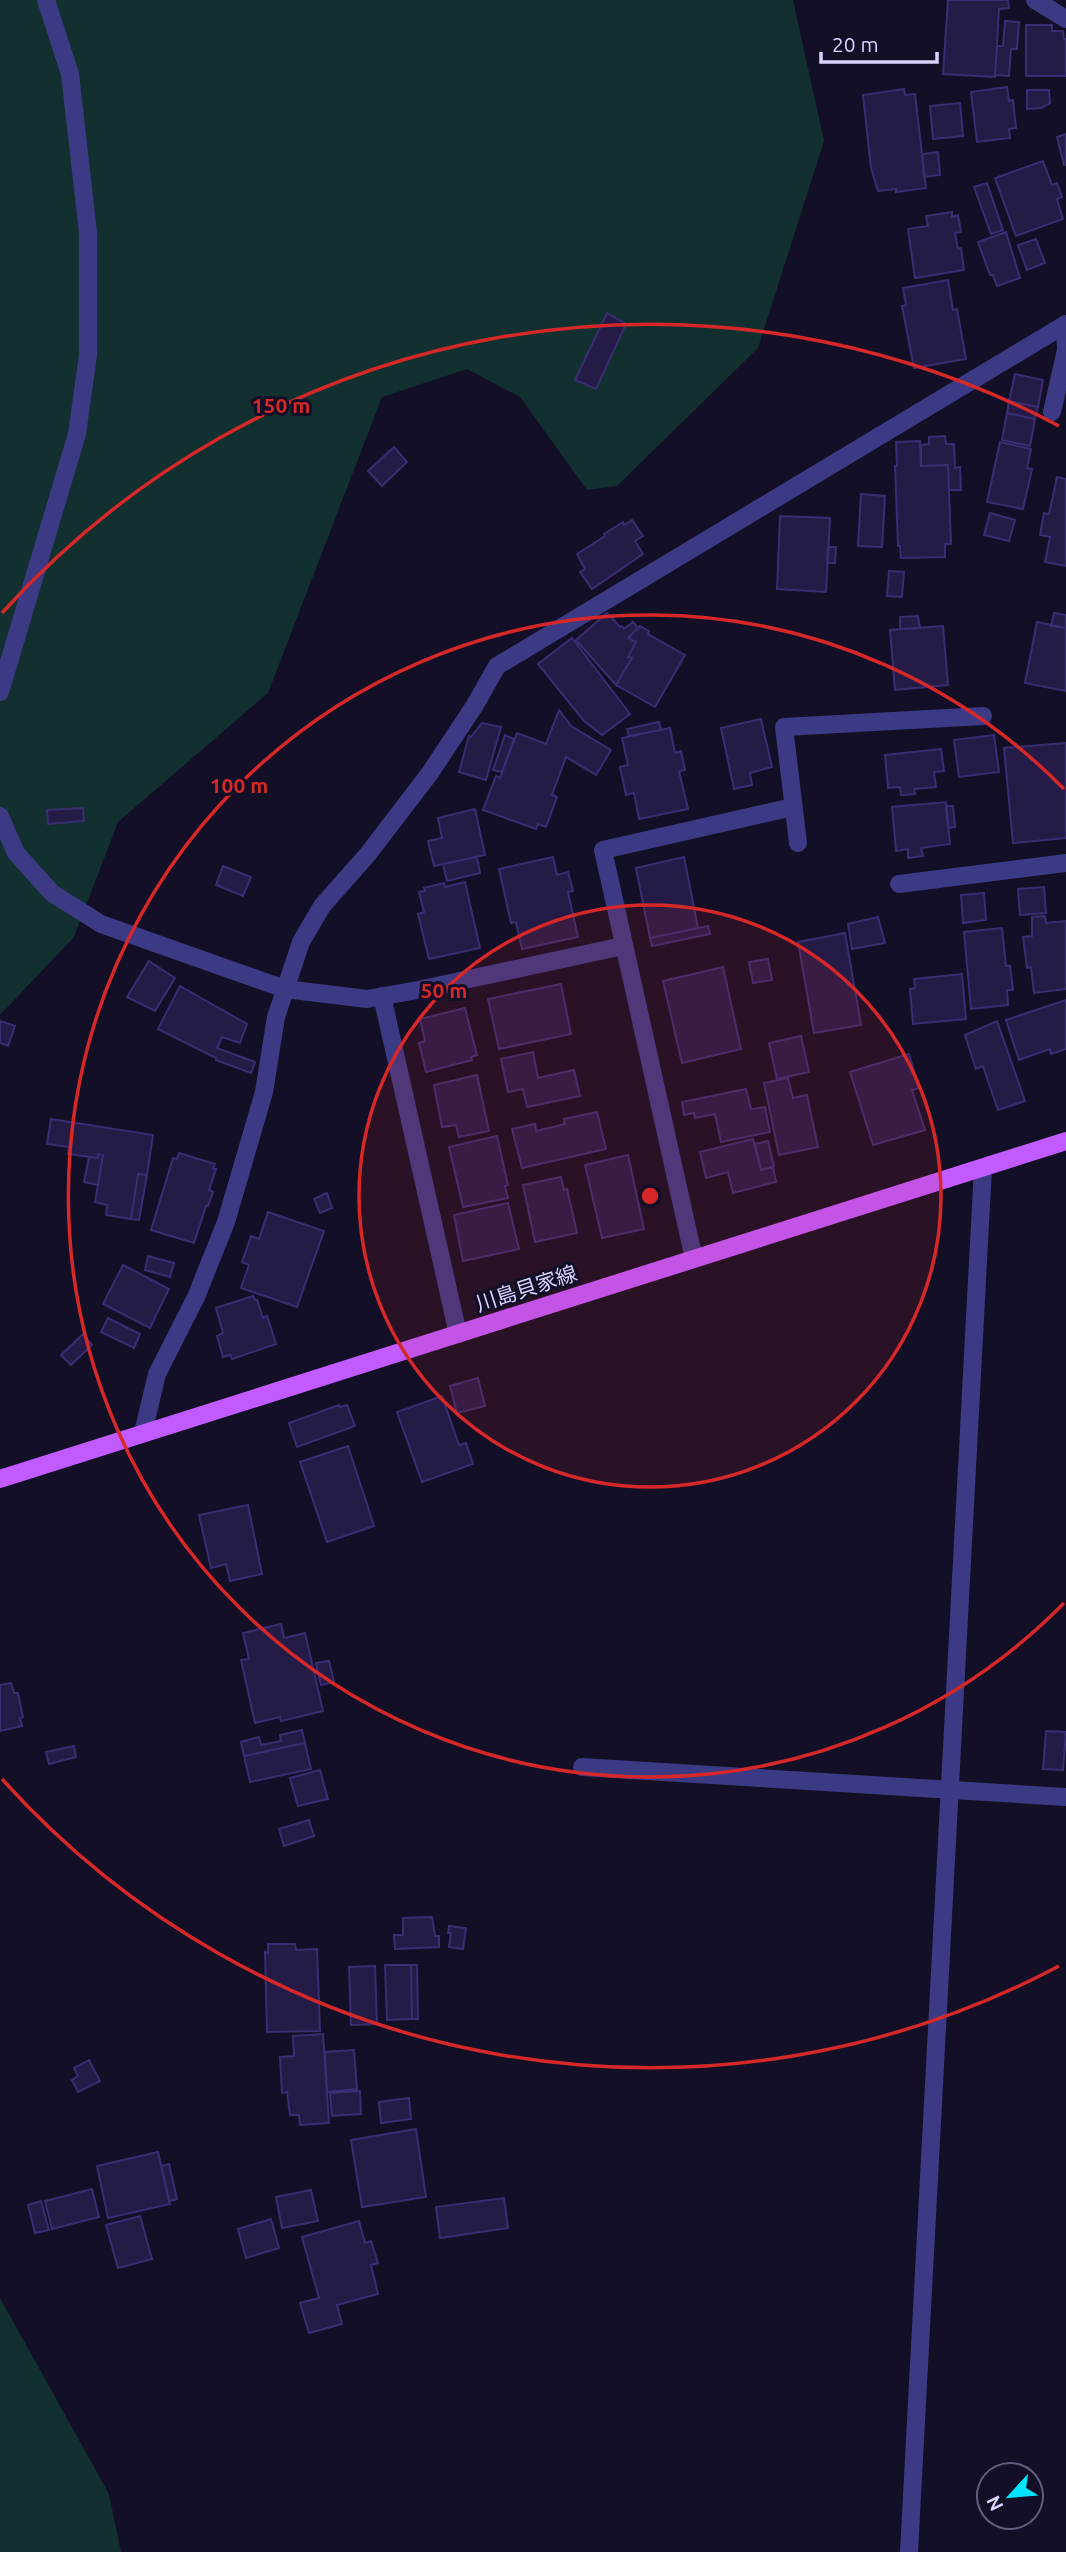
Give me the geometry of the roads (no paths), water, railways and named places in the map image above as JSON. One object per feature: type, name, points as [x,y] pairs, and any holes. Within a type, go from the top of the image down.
[{"type":"main road","name":"川島貝家線","points":[[0,1479],[1066,1141]]},
{"type":"street","points":[[0,692],[77,434],[88,355],[88,233],[70,74],[46,0]]},
{"type":"street","points":[[1035,0],[1066,19]]},
{"type":"street","points":[[1052,412],[1066,350],[1066,324]]},
{"type":"street","points":[[143,1433],[157,1374],[196,1297],[226,1222],[264,1092],[276,1017],[301,942],[321,906],[368,854],[430,773],[497,666],[1066,324]]},
{"type":"street","points":[[799,843],[785,727],[983,716]]},
{"type":"street","points":[[694,1259],[603,850],[793,807]]},
{"type":"street","points":[[0,816],[16,853],[52,893],[101,924],[285,989],[367,999],[623,946]]},
{"type":"street","points":[[899,884],[1066,863]]},
{"type":"street","points":[[382,996],[458,1334]]},
{"type":"street","points":[[909,2552],[983,1168]]},
{"type":"street","points":[[582,1766],[1066,1797]]}]
